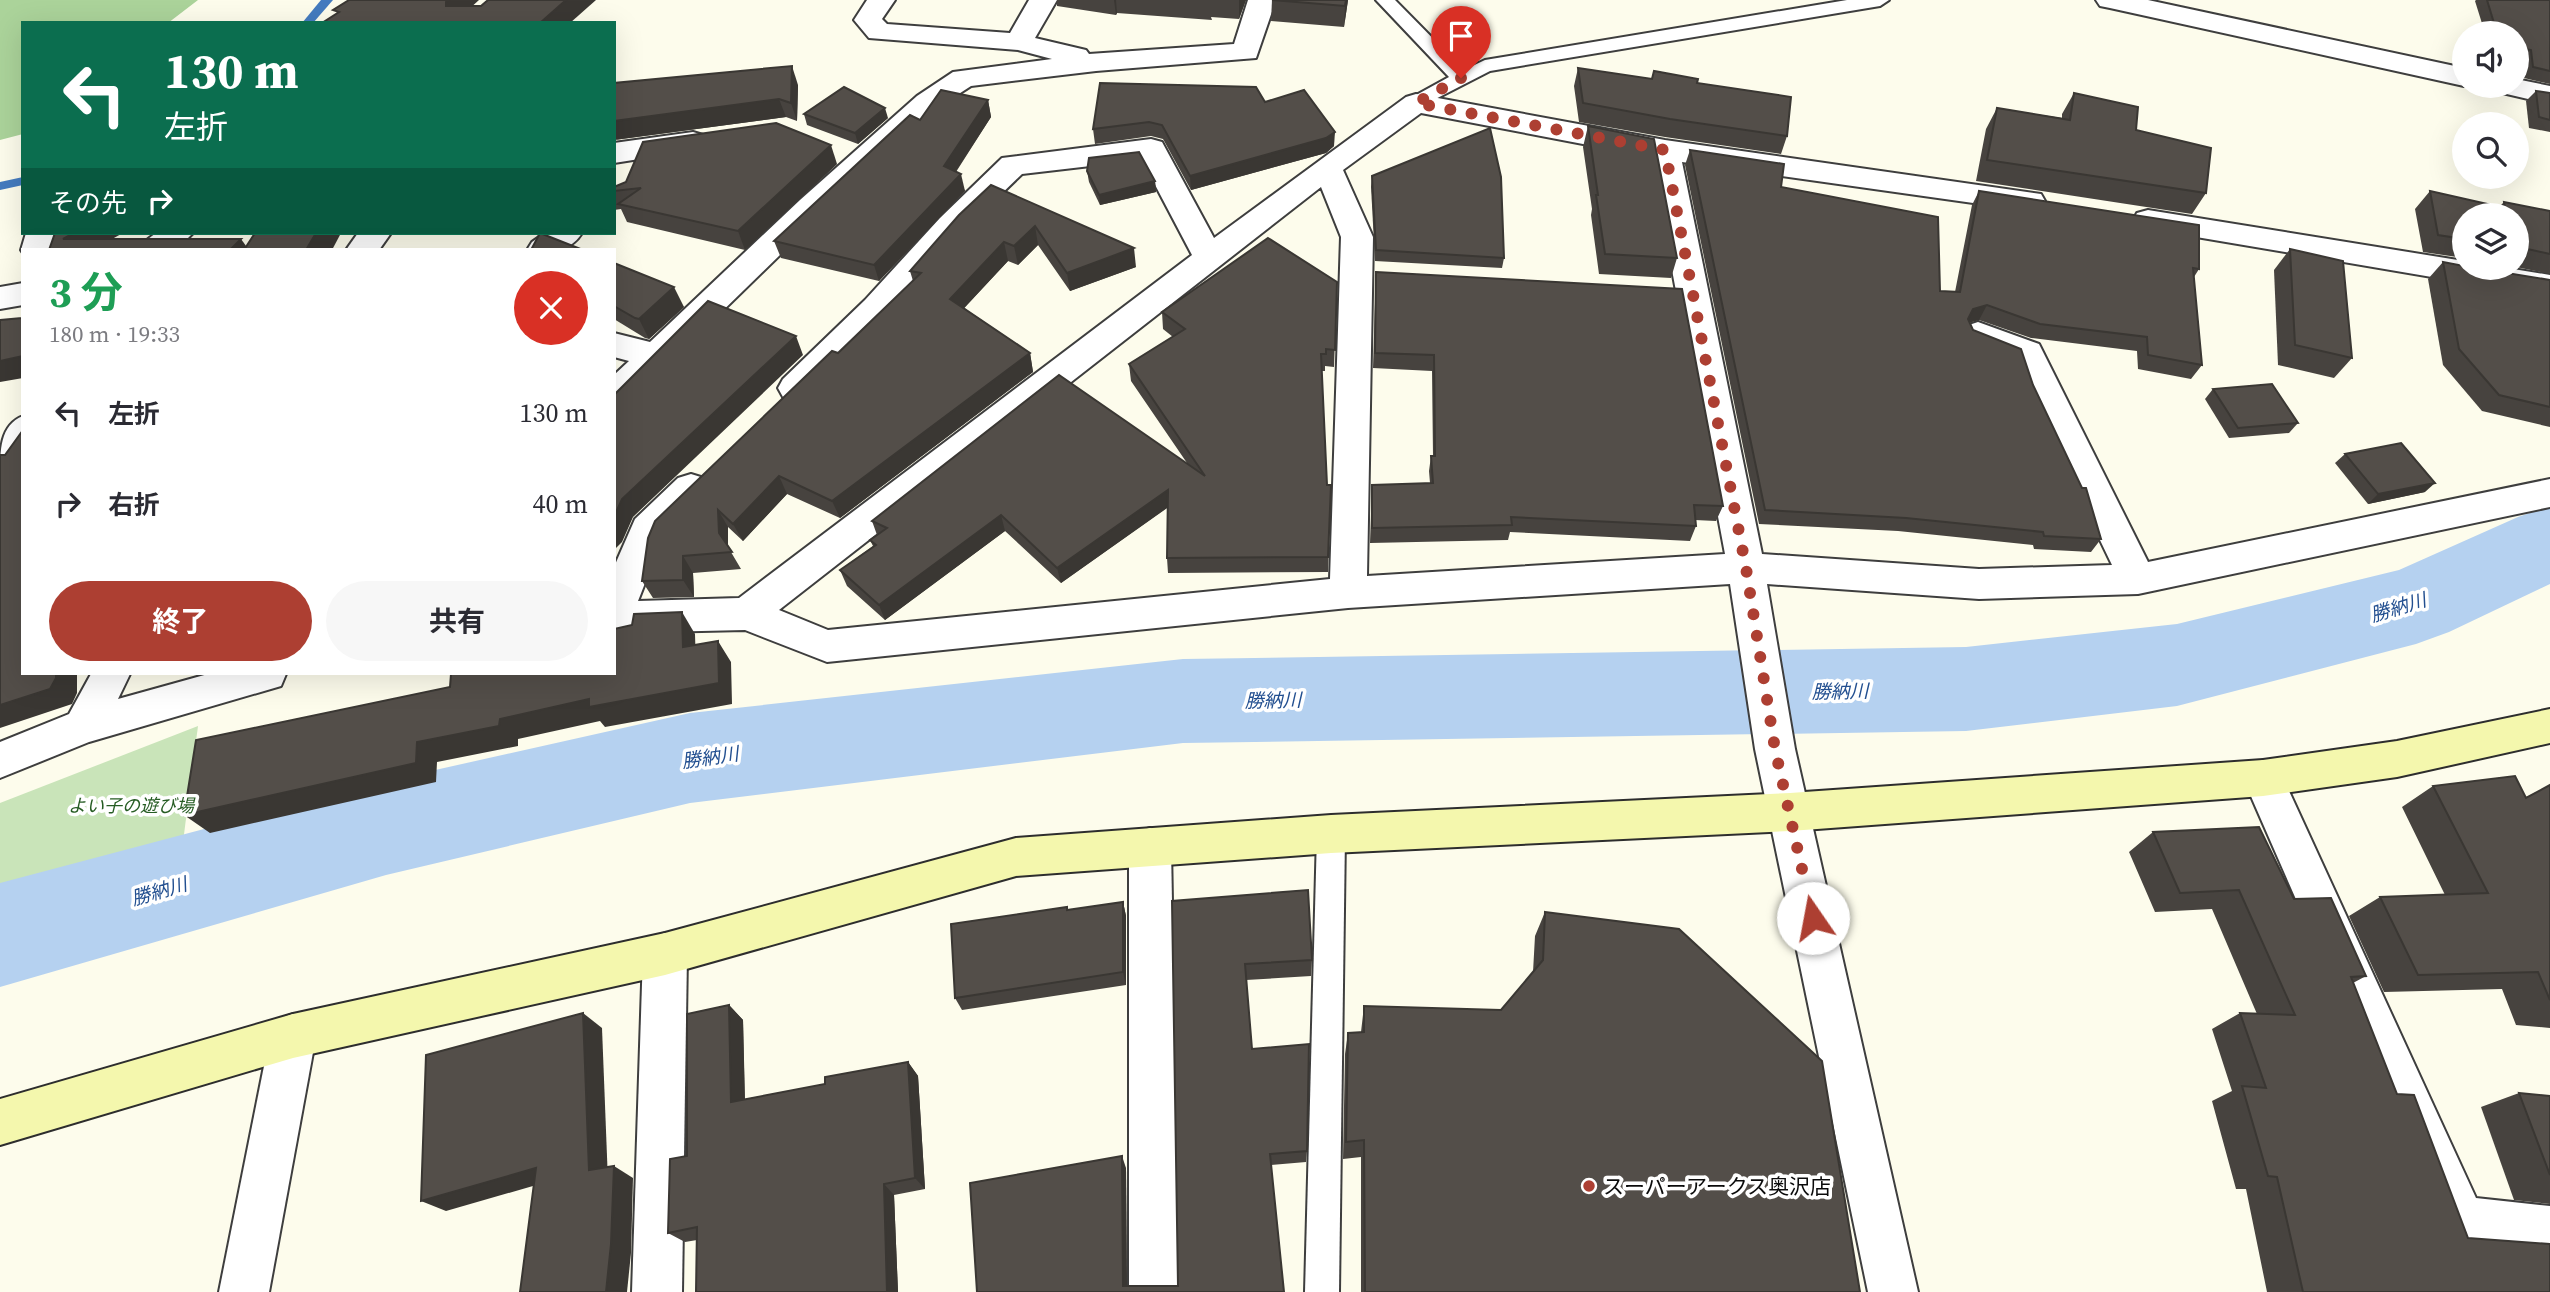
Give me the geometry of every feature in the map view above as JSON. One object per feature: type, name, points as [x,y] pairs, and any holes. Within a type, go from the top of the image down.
[{"type":"street","points":[[881,0],[868,20],[879,32],[1017,42],[1096,62]]},
{"type":"street","points":[[1017,42],[1043,0]]},
{"type":"street","points":[[616,394],[657,356],[850,155],[963,78],[1096,62],[1246,51],[1262,0]]},
{"type":"street","points":[[2110,0],[2452,74]]},
{"type":"street","points":[[2529,90],[2550,94]]},
{"type":"street","points":[[747,614],[1209,257],[1416,103],[1665,150],[2052,204]]},
{"type":"street","points":[[625,181],[626,151],[718,138]]},
{"type":"street","points":[[778,404],[877,308],[951,225],[1013,164],[1151,149],[1209,257]]},
{"type":"street","points":[[1665,150],[1679,292],[1746,578],[1775,749],[1893,1292]]},
{"type":"street","points":[[1327,167],[1357,237],[1368,274],[1348,593]]},
{"type":"street","points":[[2119,215],[2550,286]]},
{"type":"street","points":[[158,248],[174,235]]},
{"type":"street","points":[[546,248],[563,235]]},
{"type":"street","points":[[0,298],[21,294]]},
{"type":"street","points":[[1978,334],[2028,353],[2138,579]]},
{"type":"street","points":[[616,346],[657,356]]},
{"type":"street","points":[[0,462],[21,432]]},
{"type":"street","points":[[616,611],[648,529],[718,462]]},
{"type":"street","points":[[0,478],[21,479]]},
{"type":"street","points":[[616,616],[747,614],[827,646],[1348,593],[1746,578],[1979,584],[2138,579],[2550,493]]},
{"type":"street","points":[[83,726],[110,675]]},
{"type":"street","points":[[0,760],[83,726],[263,675]]},
{"type":"street","points":[[0,1122],[293,1036],[665,954],[1016,857],[1331,834],[1790,812],[2263,778],[2398,759],[2550,726]]},
{"type":"street","points":[[2263,778],[2461,1221],[2550,1230]]},
{"type":"street","points":[[1150,847],[1154,1292]]},
{"type":"street","points":[[657,1292],[665,954]]},
{"type":"street","points":[[244,1292],[293,1036]]},
{"type":"lane","points":[[1385,0],[1461,78]]},
{"type":"lane","points":[[1416,103],[1485,66],[1880,0]]},
{"type":"lane","points":[[1322,1292],[1331,834]]},
{"type":"green space","points":[[0,0],[198,0],[171,21],[21,21],[21,135],[0,140]]},
{"type":"green space","name":"よい子の遊び場","points":[[198,726],[183,842],[0,893],[0,803]]},
{"type":"building","points":[[349,0],[449,0],[446,6],[481,6],[488,0],[566,0],[542,21],[325,21],[339,12],[333,10]]},
{"type":"building","points":[[1272,0],[1346,0],[1345,6]]},
{"type":"building","points":[[2487,0],[2550,0],[2550,71],[2533,67],[2529,50],[2529,21],[2493,21]]},
{"type":"building","points":[[792,66],[791,103],[779,99],[616,121],[616,83]]},
{"type":"building","points":[[1578,68],[1652,79],[1654,71],[1698,79],[1697,83],[1791,97],[1787,136],[1583,103]]},
{"type":"building","points":[[1100,83],[1256,87],[1265,102],[1304,90],[1335,132],[1326,138],[1190,176],[1162,125],[1149,122],[1093,129]]},
{"type":"building","points":[[844,87],[885,108],[855,133],[804,114]]},
{"type":"building","points":[[941,90],[988,100],[944,166],[961,174],[874,265],[774,241],[910,115],[920,120]]},
{"type":"building","points":[[2536,91],[2550,93],[2550,120],[2539,117]]},
{"type":"building","points":[[2074,93],[2138,107],[2136,130],[2211,148],[2206,193],[1987,160],[1997,108],[2070,120]]},
{"type":"building","points":[[776,123],[831,145],[738,231],[618,204],[641,188],[616,191],[616,186],[626,182],[643,142]]},
{"type":"building","points":[[1588,126],[1654,139],[1677,258],[1605,254]]},
{"type":"building","points":[[1490,128],[1501,177],[1504,258],[1376,250],[1372,176]]},
{"type":"building","points":[[1690,150],[1784,164],[1781,187],[1938,217],[1940,291],[1960,292],[1979,191],[2199,225],[2199,269],[2193,268],[2202,365],[2148,355],[2147,337],[2040,324],[1987,305],[1973,309],[1968,319],[1973,330],[2021,349],[2033,385],[2082,488],[2086,488],[2101,539],[2044,536],[2043,532],[1906,518],[1765,510]]},
{"type":"building","points":[[1139,152],[1155,181],[1099,195],[1087,171],[1089,158]]},
{"type":"building","points":[[991,185],[1134,248],[1067,273],[1035,226],[1014,246],[1004,242],[950,299],[1030,353],[832,501],[779,476],[733,524],[718,510],[719,533],[732,552],[683,556],[683,580],[642,581],[648,538],[655,521],[832,351],[838,353],[921,273],[910,271],[959,215]]},
{"type":"building","points":[[2430,191],[2483,203],[2452,203],[2452,237],[2438,235]]},
{"type":"building","points":[[2529,207],[2550,211],[2550,254],[2529,249]]},
{"type":"building","points":[[54,235],[70,235],[63,239],[241,239],[232,248],[50,248]]},
{"type":"building","points":[[254,235],[315,235],[307,248],[245,248]]},
{"type":"building","points":[[539,235],[545,235],[578,248],[532,248]]},
{"type":"building","points":[[1268,238],[1337,282],[1335,350],[1326,349],[1326,354],[1321,354],[1327,485],[1331,485],[1328,557],[1167,558],[1168,490],[1057,568],[1001,515],[879,605],[840,570],[876,545],[870,540],[887,528],[872,521],[1059,375],[1205,476],[1129,364],[1185,329],[1162,312]]},
{"type":"building","points":[[2290,249],[2343,261],[2352,358],[2295,345]]},
{"type":"building","points":[[2443,262],[2452,264],[2452,280],[2529,280],[2529,277],[2550,280],[2550,407],[2499,395],[2459,349]]},
{"type":"building","points":[[616,264],[674,287],[639,319],[616,307]]},
{"type":"building","points":[[1376,272],[1682,289],[1723,506],[1694,505],[1696,526],[1511,517],[1512,525],[1372,528],[1372,485],[1433,483],[1431,456],[1435,456],[1434,355],[1375,353]]},
{"type":"building","points":[[708,301],[796,336],[622,499],[616,512],[616,393]]},
{"type":"building","points":[[21,318],[21,356],[0,361],[0,320]]},
{"type":"building","points":[[2272,384],[2298,423],[2238,428],[2213,389]]},
{"type":"building","points":[[21,433],[21,675],[56,675],[56,678],[50,689],[0,705],[0,455],[5,455]]},
{"type":"building","points":[[2401,443],[2435,483],[2378,494],[2345,454]]},
{"type":"building","points":[[682,612],[683,647],[718,641],[719,683],[589,707],[589,699],[500,719],[499,726],[417,742],[416,763],[184,815],[196,740],[450,687],[451,675],[616,675],[616,629],[632,625],[634,614]]},
{"type":"building","points":[[2515,776],[2526,798],[2550,785],[2550,1000],[2538,972],[2418,975],[2380,897],[2488,893],[2433,786]]},
{"type":"building","points":[[2259,827],[2294,899],[2331,898],[2366,976],[2351,977],[2397,1094],[2414,1095],[2468,1238],[2550,1244],[2550,1292],[2303,1292],[2277,1177],[2268,1176],[2242,1086],[2266,1088],[2240,1013],[2295,1015],[2239,890],[2180,893],[2153,832]]},
{"type":"building","points":[[1308,890],[1312,960],[1245,964],[1252,1049],[1309,1044],[1307,1151],[1270,1154],[1284,1292],[977,1292],[970,1183],[1122,1156],[1123,1286],[1178,1286],[1172,901]]},
{"type":"building","points":[[1123,902],[1123,972],[955,998],[951,924],[1067,907],[1067,910]]},
{"type":"building","name":"スーパーアークス奥沢店","points":[[1545,912],[1679,929],[1822,1061],[1860,1292],[1365,1292],[1364,1140],[1346,1142],[1348,1033],[1364,1032],[1364,1006],[1501,1010],[1543,960]]},
{"type":"building","points":[[729,1005],[731,1102],[825,1084],[825,1077],[908,1062],[915,1178],[884,1184],[887,1292],[696,1292],[697,1227],[668,1233],[670,1159],[687,1156],[687,1014]]},
{"type":"building","points":[[583,1013],[589,1170],[614,1166],[606,1292],[520,1292],[536,1168],[421,1201],[426,1055]]},
{"type":"building","points":[[2519,1093],[2550,1096],[2550,1175]]},
{"type":"waterway","points":[[309,21],[327,0]]},
{"type":"waterway","points":[[0,186],[21,181]]},
{"type":"waterway","name":"勝納川","points":[[0,935],[386,828],[690,758],[1183,701],[1966,689],[2177,665],[2416,605],[2550,543]]},
{"type":"place","name":"スーパーアークス奥沢店","points":[[1589,1186]]},
{"type":"route","points":[[1461,78],[1416,103],[1665,150],[1746,568],[1775,749],[1813,918]]}]
